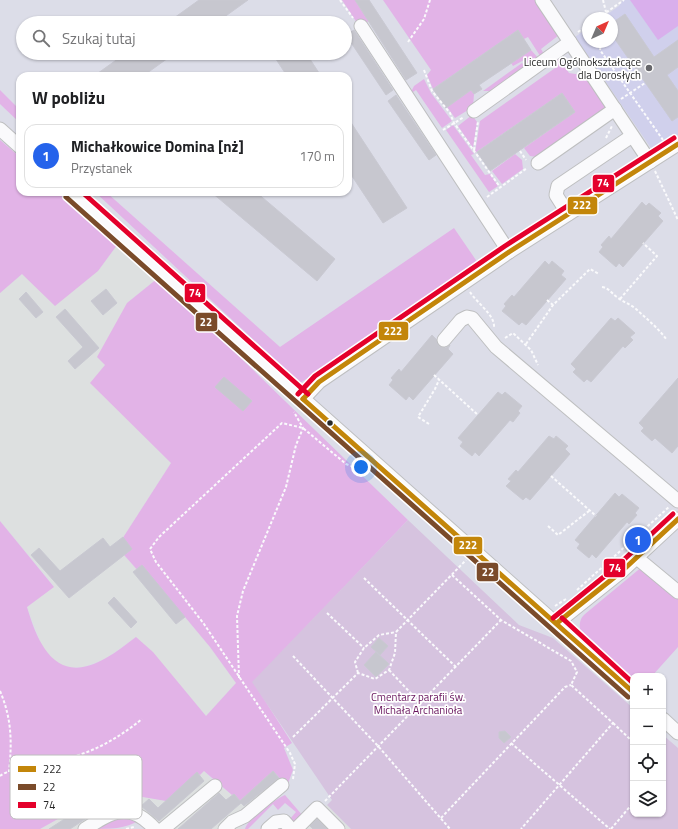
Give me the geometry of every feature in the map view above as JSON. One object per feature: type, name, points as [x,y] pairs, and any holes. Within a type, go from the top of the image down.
[{"type":"street","points":[[542,0],[574,37],[616,105],[632,136],[652,165]]},
{"type":"street","points":[[361,26],[509,252]]},
{"type":"street","points":[[474,111],[574,37]]},
{"type":"street","points":[[538,163],[616,105]]},
{"type":"street","points":[[0,129],[16,143]]},
{"type":"street","points":[[568,214],[556,195],[558,186],[632,136]]},
{"type":"street","points":[[299,395],[509,252],[568,214],[652,165],[672,144]]},
{"type":"street","points":[[75,196],[630,689]]},
{"type":"street","points":[[444,340],[461,320],[467,316],[472,318],[496,347],[678,500]]},
{"type":"street","points":[[557,623],[637,558],[678,519]]},
{"type":"street","points":[[637,558],[678,592]]},
{"type":"street","points":[[666,722],[678,733]]},
{"type":"street","points":[[225,829],[232,822],[245,816],[286,783]]},
{"type":"street","points":[[163,829],[215,786]]},
{"type":"street","points":[[296,829],[317,809],[338,829]]},
{"type":"street","points":[[142,817],[155,829]]},
{"type":"street","points":[[85,829],[101,819]]},
{"type":"street","points":[[268,829],[276,822],[284,821],[291,829]]},
{"type":"path","points":[[340,0],[351,16]]},
{"type":"path","points":[[408,42],[424,19],[430,0]]},
{"type":"path","points":[[603,0],[606,12],[624,0]]},
{"type":"path","points":[[352,17],[359,27],[361,26]]},
{"type":"path","points":[[574,37],[582,30]]},
{"type":"path","points":[[600,48],[600,50],[630,93],[672,144]]},
{"type":"path","points":[[424,70],[432,91],[450,113],[454,123],[500,187]]},
{"type":"path","points":[[616,105],[645,83]]},
{"type":"path","points":[[443,130],[474,111],[478,122],[474,151]]},
{"type":"path","points":[[600,142],[607,138],[613,124]]},
{"type":"path","points":[[520,151],[524,157]]},
{"type":"path","points":[[478,204],[527,168],[538,163]]},
{"type":"path","points":[[652,165],[678,220]]},
{"type":"path","points":[[620,299],[657,256],[643,243]]},
{"type":"path","points":[[526,344],[553,305],[590,269],[599,274]]},
{"type":"path","points":[[602,287],[607,288],[655,325],[667,340]]},
{"type":"path","points":[[470,292],[476,301],[482,304],[494,323],[494,329]]},
{"type":"path","points":[[548,300],[553,305]]},
{"type":"path","points":[[500,334],[506,339],[513,333],[531,350],[538,365]]},
{"type":"path","points":[[434,375],[478,415]]},
{"type":"path","points":[[429,424],[418,417],[439,380]]},
{"type":"path","points":[[294,412],[303,428],[346,464],[369,474]]},
{"type":"path","points":[[286,783],[294,777],[295,764],[290,753],[239,679],[204,624],[156,562],[150,549],[159,537],[282,423],[303,428]]},
{"type":"path","points":[[239,679],[237,616],[243,591],[286,488],[296,445],[303,428]]},
{"type":"path","points":[[551,476],[596,516]]},
{"type":"path","points":[[573,593],[678,500]]},
{"type":"path","points":[[548,526],[558,535],[590,511]]},
{"type":"path","points":[[358,673],[355,662],[364,648],[378,635],[396,632],[468,557]]},
{"type":"path","points":[[452,575],[502,620],[571,661],[576,672],[571,685]]},
{"type":"path","points":[[364,578],[457,668]]},
{"type":"path","points":[[568,598],[571,602]]},
{"type":"path","points":[[327,613],[364,648]]},
{"type":"path","points":[[317,809],[457,668],[502,620]]},
{"type":"path","points":[[358,673],[375,679],[389,670],[395,653],[396,632]]},
{"type":"path","points":[[293,656],[378,746],[450,829]]},
{"type":"path","points":[[389,670],[421,704]]},
{"type":"path","points":[[293,737],[358,673]]},
{"type":"path","points":[[571,685],[630,739]]},
{"type":"path","points":[[441,818],[565,687],[571,685]]},
{"type":"path","points":[[0,691],[10,718],[11,755]]},
{"type":"path","points":[[78,755],[92,750],[120,736],[142,719]]},
{"type":"path","points":[[521,829],[613,723]]},
{"type":"path","points":[[512,744],[610,829],[630,806]]},
{"type":"path","points":[[0,776],[9,772],[10,762]]},
{"type":"shaded area","points":[[342,0],[355,0],[369,21],[359,26]]},
{"type":"shaded area","points":[[383,0],[535,0],[559,35],[541,49],[545,56],[542,59],[528,37],[524,39],[518,30],[433,89],[427,75],[431,70]]},
{"type":"shaded area","points":[[623,0],[678,0],[678,135],[660,147],[651,148],[583,48],[618,48],[618,12],[610,12],[619,6]]},
{"type":"shaded area","points":[[630,0],[678,0],[678,26],[658,40]]},
{"type":"shaded area","points":[[582,32],[582,47],[575,37]]},
{"type":"shaded area","points":[[531,50],[540,60],[530,68],[524,60],[513,66],[511,63]]},
{"type":"shaded area","points":[[558,56],[569,73],[588,76],[608,107],[537,157],[530,156],[524,148],[575,112],[562,93],[475,153],[480,121],[558,66],[553,59]]},
{"type":"shaded area","points":[[522,63],[527,69],[496,91],[483,91]]},
{"type":"shaded area","points":[[424,79],[431,93],[452,121],[442,128],[416,90],[410,94],[414,86]]},
{"type":"shaded area","points":[[0,90],[16,106],[16,119],[0,104]]},
{"type":"shaded area","points":[[471,90],[474,94],[473,107],[455,118],[447,107]]},
{"type":"shaded area","points":[[472,115],[477,122],[473,148],[458,126]]},
{"type":"shaded area","points":[[453,125],[474,154],[471,155],[485,175],[490,174],[498,186],[489,192],[446,130]]},
{"type":"shaded area","points":[[0,140],[16,154],[16,196],[66,196],[120,241],[98,271],[55,306],[22,274],[0,293]]},
{"type":"shaded area","points":[[515,154],[522,160],[523,169],[502,184],[492,171]]},
{"type":"shaded area","points":[[99,196],[110,196],[280,347],[454,228],[480,266],[300,383]]},
{"type":"shaded area","points":[[120,241],[158,278],[127,303],[105,365],[91,383],[171,463],[117,547],[155,590],[185,617],[210,647],[236,683],[206,716],[136,637],[105,659],[83,667],[67,668],[54,661],[42,646],[27,607],[54,586],[0,521],[0,293],[22,274],[98,271]]},
{"type":"shaded area","points":[[158,278],[408,520],[253,682],[292,743],[284,748],[293,770],[287,786],[273,771],[240,801],[234,794],[232,795],[204,771],[200,775],[197,773],[166,801],[142,797],[142,755],[10,755],[10,819],[58,819],[40,829],[0,829],[0,521],[54,587],[27,607],[38,636],[45,649],[53,658],[63,665],[75,668],[89,666],[110,656],[136,637],[153,652],[206,716],[236,683],[210,647],[185,617],[155,590],[117,547],[171,463],[90,383],[105,365],[97,357],[127,303]]},
{"type":"shaded area","points":[[643,566],[678,596],[678,647],[655,673],[630,673],[630,677],[581,633],[580,623],[585,614]]},
{"type":"shaded area","points":[[204,771],[212,780],[232,795],[273,771],[286,786],[243,823],[241,829],[159,829],[142,813],[142,797],[166,801],[197,772]]},
{"type":"shaded area","points":[[285,795],[303,816],[295,824],[289,820],[296,812],[285,803],[278,810],[273,804],[248,829],[245,829],[251,819]]},
{"type":"shaded area","points":[[327,805],[351,829],[304,829]]},
{"type":"shaded area","points":[[58,819],[112,819],[82,829],[40,829]]},
{"type":"shaded area","points":[[116,819],[139,820],[123,827],[93,829]]},
{"type":"green space","name":"Cmentarz parafii św. Michała Archanioła","points":[[408,520],[519,625],[553,638],[630,705],[630,817],[666,817],[666,738],[678,748],[678,829],[351,829],[327,805],[332,800],[252,682]]},
{"type":"building","points":[[199,0],[248,0],[226,16],[177,16]]},
{"type":"building","points":[[355,0],[369,0],[417,73],[406,80]]},
{"type":"building","points":[[625,14],[654,57],[678,40],[678,67],[667,75],[678,91],[678,117],[672,121],[618,44],[618,19]]},
{"type":"building","points":[[354,30],[393,90],[386,95],[352,44],[352,31]]},
{"type":"building","points":[[518,30],[531,50],[479,85],[482,89],[474,94],[471,90],[446,108],[433,89]]},
{"type":"building","points":[[116,60],[165,60],[149,72],[100,72]]},
{"type":"building","points":[[277,60],[311,60],[318,72],[284,72]]},
{"type":"building","points":[[562,93],[575,112],[490,171],[477,152]]},
{"type":"building","points":[[396,95],[436,155],[429,160],[388,101]]},
{"type":"building","points":[[352,124],[407,208],[383,223],[352,176]]},
{"type":"building","points":[[216,196],[261,196],[335,259],[317,281]]},
{"type":"building","points":[[642,202],[646,206],[649,203],[661,213],[658,216],[663,221],[623,267],[619,263],[616,267],[599,252],[603,247],[601,245],[609,236],[611,239]]},
{"type":"building","points":[[545,261],[549,265],[552,261],[564,271],[561,275],[566,279],[526,325],[522,322],[519,325],[502,311],[506,306],[504,304],[512,295],[514,297]]},
{"type":"building","points":[[106,289],[117,303],[103,315],[91,301]]},
{"type":"building","points":[[26,292],[43,312],[36,318],[19,299]]},
{"type":"building","points":[[65,309],[99,348],[75,369],[68,361],[83,347],[56,317]]},
{"type":"building","points":[[611,318],[615,321],[618,318],[635,333],[630,337],[633,340],[625,348],[623,346],[591,382],[587,379],[584,382],[573,372],[576,369],[571,364]]},
{"type":"building","points":[[432,335],[436,339],[439,346],[446,348],[450,345],[448,349],[453,354],[413,400],[409,396],[406,400],[389,385],[393,380],[391,378],[399,369],[401,372]]},
{"type":"building","points":[[224,377],[252,401],[243,411],[215,387]]},
{"type":"building","points":[[678,378],[678,446],[672,453],[655,438],[652,441],[641,431],[644,428],[639,423]]},
{"type":"building","points":[[498,392],[502,395],[505,392],[522,406],[518,411],[520,413],[513,422],[510,420],[479,456],[475,452],[472,456],[460,446],[463,442],[458,438]]},
{"type":"building","points":[[549,436],[554,439],[556,436],[568,446],[565,449],[570,454],[530,500],[526,497],[523,500],[506,486],[511,481],[508,479],[516,470],[518,472]]},
{"type":"building","points":[[615,493],[619,497],[622,494],[639,508],[635,513],[637,515],[629,524],[627,522],[596,558],[592,554],[589,558],[577,548],[580,544],[575,540]]},
{"type":"building","points":[[123,537],[132,549],[69,598],[31,555],[39,548],[60,571],[103,538],[110,547]]},
{"type":"building","points":[[142,565],[185,617],[176,624],[133,572]]},
{"type":"building","points":[[114,597],[137,622],[131,628],[108,603]]},
{"type":"building","points":[[379,638],[388,646],[380,655],[371,647]]},
{"type":"building","points":[[376,652],[389,664],[376,677],[364,665]]},
{"type":"building","points":[[505,731],[511,737],[504,743],[499,738],[499,732]]},
{"type":"building","points":[[273,771],[279,778],[244,806],[241,803],[211,829],[178,829],[219,793],[226,800],[234,794],[240,801]]},
{"type":"building","points":[[197,772],[204,781],[159,821],[142,807],[142,805],[149,799],[158,808]]},
{"type":"building","points":[[65,819],[85,819],[70,829],[49,829]]},
{"type":"building","points":[[317,819],[327,829],[313,829],[310,826]]},
{"type":"transit line","name":"74","points":[[298,394],[315,376],[505,246],[674,138]]},
{"type":"transit line","name":"222","points":[[303,399],[319,382],[509,252],[678,144]]},
{"type":"transit line","name":"74","points":[[86,196],[308,394]]},
{"type":"transit line","name":"22","points":[[66,197],[628,697]]},
{"type":"transit line","name":"222","points":[[303,399],[630,689]]},
{"type":"transit line","name":"74","points":[[553,618],[616,567],[673,514]]},
{"type":"transit line","name":"222","points":[[557,623],[621,572],[678,519]]},
{"type":"transit line","name":"74","points":[[562,618],[630,680]]},
{"type":"place","name":"Liceum Ogólnokształcące dla Dorosłych","points":[[649,68]]},
{"type":"place","name":"Michałkowice Domina [nż]","points":[[638,540]]}]
